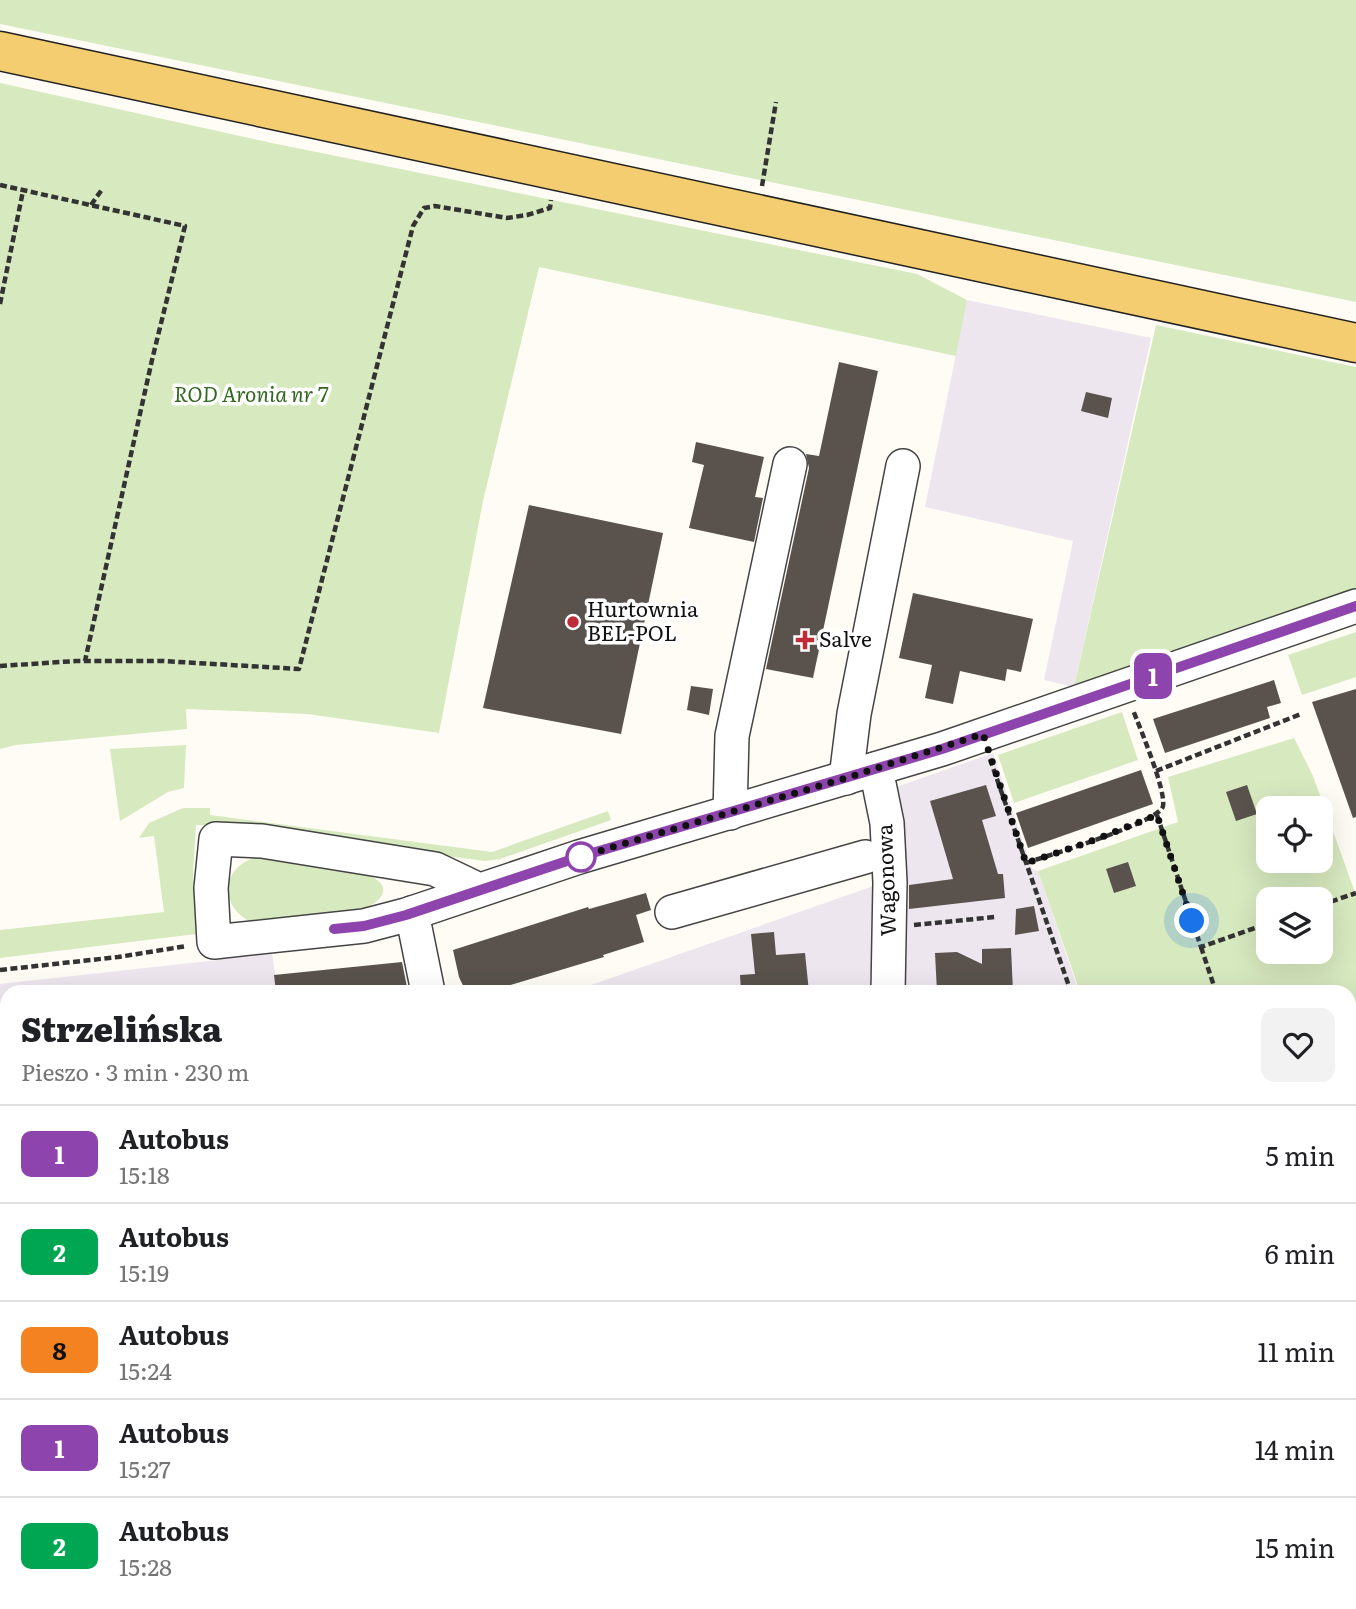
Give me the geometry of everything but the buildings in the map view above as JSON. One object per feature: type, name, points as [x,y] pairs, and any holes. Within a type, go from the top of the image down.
[{"type":"main road","points":[[0,51],[1356,343]]},
{"type":"street","points":[[730,813],[732,736],[790,464]]},
{"type":"street","name":"Wagonowa","points":[[888,985],[887,823],[861,773],[854,714],[903,466]]},
{"type":"street","points":[[480,890],[435,869],[262,841],[216,839],[211,888],[214,942],[364,926],[412,913],[579,857],[983,734],[1356,606]]},
{"type":"street","points":[[672,912],[865,857]]},
{"type":"street","points":[[412,913],[427,985]]},
{"type":"path","points":[[757,215],[776,102]]},
{"type":"path","points":[[0,186],[186,226],[152,360],[85,661]]},
{"type":"path","points":[[91,205],[103,188]]},
{"type":"path","points":[[0,304],[23,191]]},
{"type":"path","points":[[0,666],[85,661],[163,661],[299,669],[413,226],[424,208],[435,206],[507,218],[550,208],[551,199]]},
{"type":"path","points":[[1026,863],[1089,842],[1161,813],[1164,804],[1156,771],[1124,686]]},
{"type":"path","points":[[1156,771],[1301,714]]},
{"type":"path","points":[[983,734],[1069,985]]},
{"type":"path","points":[[1157,815],[1214,985]]},
{"type":"path","points":[[1333,901],[1356,893]]},
{"type":"path","points":[[889,928],[995,918]]},
{"type":"path","points":[[1200,947],[1256,928]]},
{"type":"path","points":[[0,970],[118,957],[214,942]]},
{"type":"shaded area","points":[[967,300],[1151,338],[1074,687],[1044,680],[1073,541],[925,507]]},
{"type":"shaded area","points":[[993,753],[1032,869],[1038,871],[1077,985],[591,985],[885,882],[868,797]]},
{"type":"shaded area","points":[[272,954],[277,985],[0,985]]},
{"type":"green space","points":[[0,0],[1356,0],[1356,302],[0,24]]},
{"type":"green space","name":"ROD Aronia nr 7","points":[[0,83],[272,143],[917,274],[967,300],[956,356],[539,267],[483,501],[439,733],[308,714],[186,709],[187,729],[16,745],[0,749]]},
{"type":"green space","points":[[1156,325],[1356,367],[1356,589],[1074,687]]},
{"type":"green space","points":[[1356,632],[1356,677],[1302,695],[1288,655]]},
{"type":"green space","points":[[1122,712],[1138,760],[1014,803],[998,755]]},
{"type":"green space","points":[[1294,738],[1320,796],[1256,796],[1256,873],[1333,873],[1333,831],[1356,895],[1356,985],[1078,985],[1038,871],[1178,822],[1168,777]]},
{"type":"green space","points":[[186,745],[184,788],[168,792],[120,821],[110,749]]},
{"type":"green space","points":[[183,808],[210,808],[210,815],[492,852],[608,811],[611,820],[500,859],[485,861],[196,825],[193,874],[196,934],[0,958],[0,930],[164,912],[154,836],[139,838],[149,823]]},
{"type":"green space","points":[[258,857],[367,874],[383,887],[382,896],[365,908],[251,922],[233,906],[228,887],[237,869]]},
{"type":"bus line","name":"1","points":[[334,929],[364,926],[406,915],[579,857],[942,749],[1356,606]]},
{"type":"place","name":"Hurtownia BEL-POL","points":[[573,622]]},
{"type":"place","name":"Salve","points":[[805,640]]},
{"type":"route","points":[[581,857],[942,749],[983,734],[1026,863],[1157,815],[1192,921]]}]
